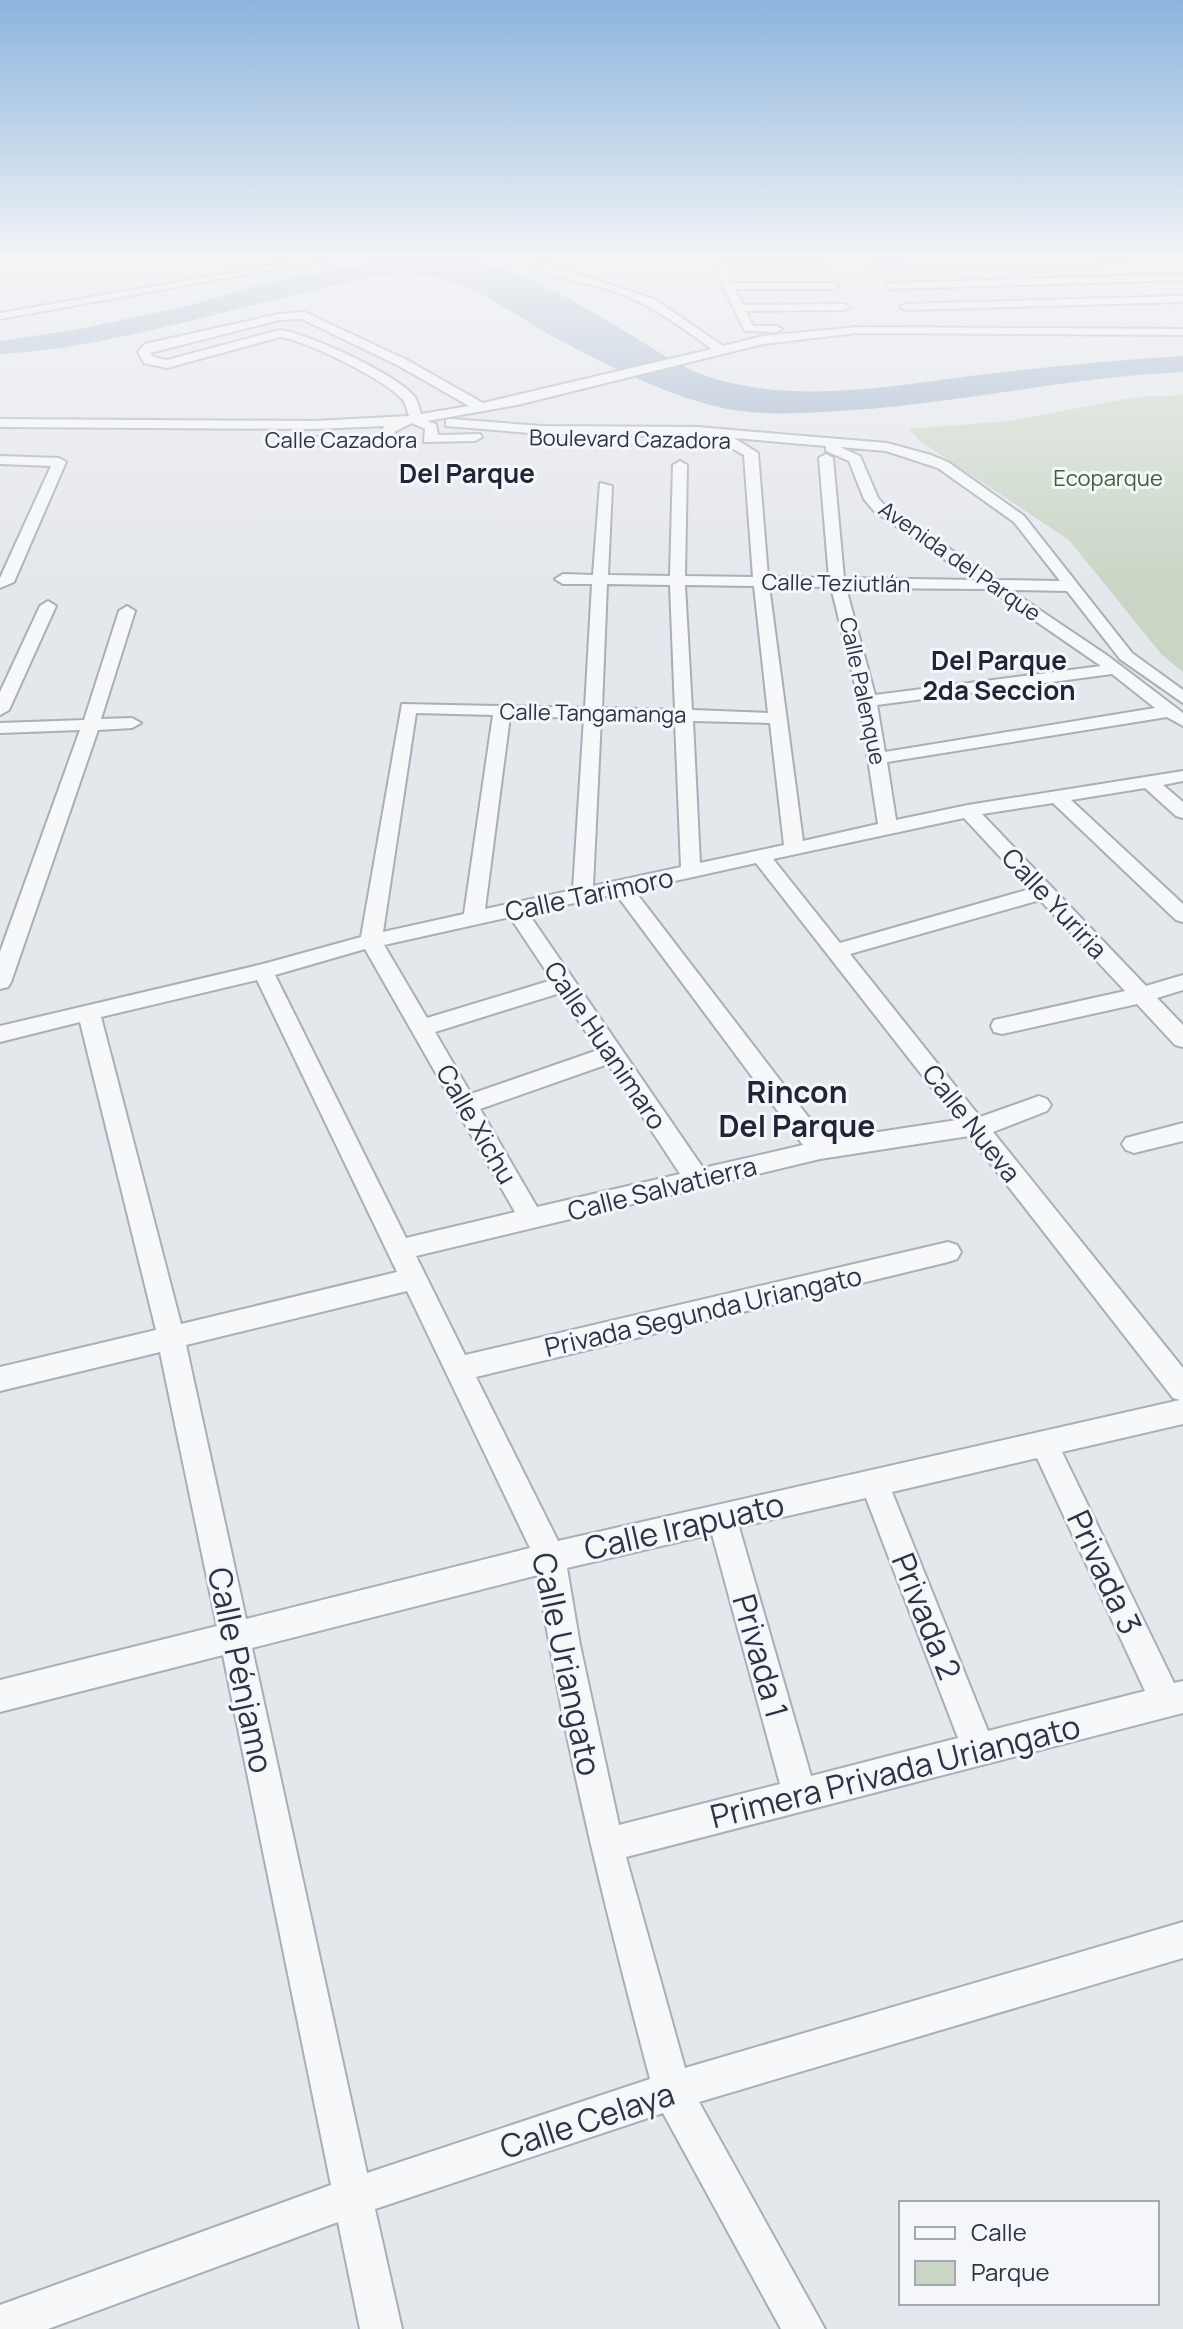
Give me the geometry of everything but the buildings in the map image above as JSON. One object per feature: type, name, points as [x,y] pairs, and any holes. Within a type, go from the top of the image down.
[{"type":"street","points":[[360,368],[409,398],[412,420]]},
{"type":"street","points":[[374,375],[392,368]]},
{"type":"street","points":[[411,368],[482,408]]},
{"type":"street","points":[[604,379],[651,368]]},
{"type":"street","name":"Calle Cazadora","points":[[1,424],[314,425],[412,420],[482,408],[604,379]]},
{"type":"street","name":"Calle Cazadora","points":[[285,441],[429,439],[529,412],[604,379]]},
{"type":"street","points":[[529,412],[523,417],[524,422],[542,430]]},
{"type":"street","points":[[409,441],[394,439],[387,432],[392,425],[412,420],[431,427],[429,439]]},
{"type":"street","name":"Boulevard Cazadora","points":[[412,420],[542,430],[720,436],[830,449]]},
{"type":"street","points":[[720,436],[751,453],[760,577],[794,849]]},
{"type":"street","name":"Boulevard Cazadora","points":[[429,439],[720,436]]},
{"type":"street","points":[[0,438],[16,438]]},
{"type":"street","name":"Avenida del Parque","points":[[830,449],[887,447],[943,465],[1019,519],[1126,656],[1179,710]]},
{"type":"street","name":"Avenida del Parque","points":[[830,449],[855,459],[871,499],[879,508],[1179,710]]},
{"type":"street","name":"Calle Palenque","points":[[830,449],[837,578],[868,701],[888,828]]},
{"type":"street","points":[[0,460],[59,462],[3,582]]},
{"type":"street","points":[[680,465],[677,576],[691,872]]},
{"type":"street","points":[[583,896],[605,486]]},
{"type":"street","points":[[918,575],[939,562],[939,550]]},
{"type":"street","name":"Calle Teziutlán","points":[[565,574],[837,578],[991,585],[1069,581]]},
{"type":"street","name":"Calle Teziutlán","points":[[837,578],[977,575],[1069,581]]},
{"type":"street","points":[[0,710],[48,606]]},
{"type":"street","points":[[2,971],[127,611]]},
{"type":"street","points":[[868,701],[1115,669]]},
{"type":"street","name":"Calle Tangamanga","points":[[371,941],[408,708],[778,718]]},
{"type":"street","points":[[878,758],[1179,710]]},
{"type":"street","points":[[473,920],[502,711]]},
{"type":"street","points":[[0,728],[132,723]]},
{"type":"street","name":"Calle Tarimoro","points":[[0,1034],[263,971],[371,941],[888,828],[968,811],[1183,776]]},
{"type":"street","points":[[1148,781],[1183,812]]},
{"type":"street","points":[[1056,796],[1183,915]]},
{"type":"street","name":"Calle Yuriria","points":[[968,811],[1183,1039]]},
{"type":"street","name":"Calle Nueva","points":[[761,857],[1183,1389]]},
{"type":"street","points":[[622,888],[820,1150]]},
{"type":"street","points":[[836,951],[1044,892]]},
{"type":"street","name":"Calle Huanimaro","points":[[516,911],[697,1179]]},
{"type":"street","name":"Calle Xichu","points":[[371,941],[532,1220]]},
{"type":"street","name":"Calle Uriangato","points":[[263,971],[550,1557],[583,1741],[606,1845],[672,2091],[804,2329]]},
{"type":"street","points":[[1002,1026],[1142,995],[1183,982]]},
{"type":"street","points":[[421,1028],[565,984]]},
{"type":"street","name":"Calle Pénjamo","points":[[89,1014],[171,1338],[381,2329]]},
{"type":"street","points":[[466,1105],[612,1054]]},
{"type":"street","name":"Calle Salvatierra","points":[[398,1250],[820,1150],[975,1127],[1007,1119],[1039,1105]]},
{"type":"street","points":[[1134,1144],[1183,1132]]},
{"type":"street","name":"Privada Segunda Uriangato","points":[[458,1369],[948,1252]]},
{"type":"street","points":[[0,1379],[412,1279]]},
{"type":"street","name":"Calle Irapuato","points":[[0,1696],[550,1557],[1183,1412]]},
{"type":"street","name":"Privada 3","points":[[1044,1444],[1175,1699]]},
{"type":"street","name":"Privada 2","points":[[874,1482],[979,1749]]},
{"type":"street","name":"Privada 1","points":[[722,1518],[800,1795]]},
{"type":"street","name":"Primera Privada Uriangato","points":[[606,1845],[1175,1699]]},
{"type":"street","name":"Calle Celaya","points":[[1,2327],[353,2197],[672,2091],[1183,1940]]},
{"type":"street","points":[[0,2314],[1,2327]]},
{"type":"green space","name":"Ecoparque","points":[[1183,395],[1183,672],[1162,655],[1069,540],[920,441],[909,429],[1010,421],[1136,397]]},
{"type":"water","points":[[614,368],[688,368],[736,384],[766,389],[826,391],[888,387],[1048,368],[1183,368],[1183,372],[1100,379],[936,401],[785,413],[718,407]]},
{"type":"district","name":"Del Parque","points":[[467,473]]},
{"type":"district","name":"Del Parque 2da Seccion","points":[[999,675]]},
{"type":"district","name":"Rincon Del Parque","points":[[797,1108]]}]
